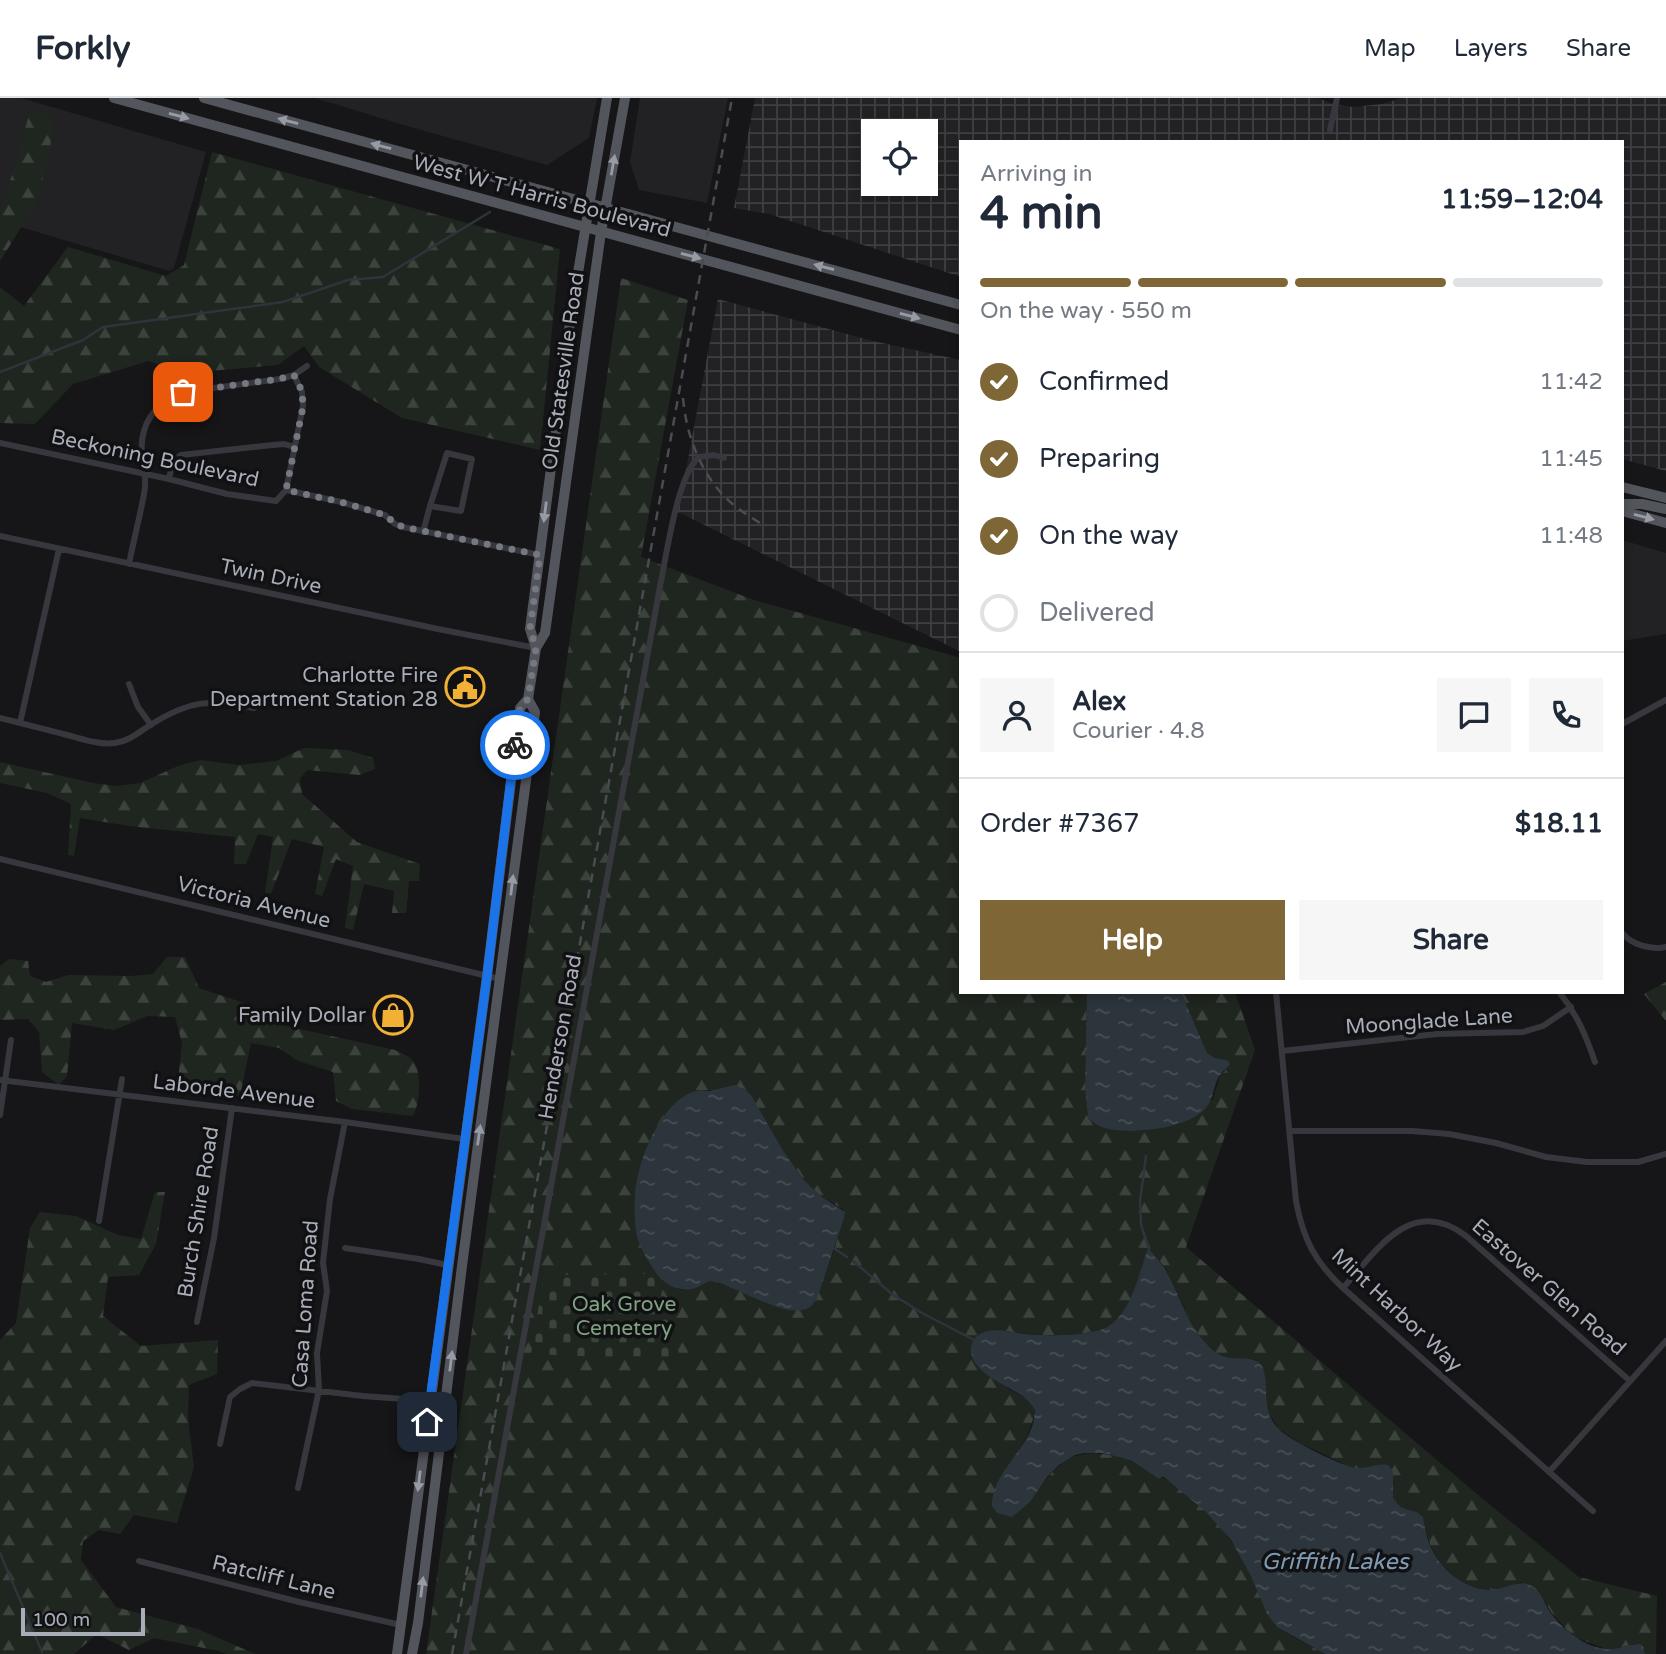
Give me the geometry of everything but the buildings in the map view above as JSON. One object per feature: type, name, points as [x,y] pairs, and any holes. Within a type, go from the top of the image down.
[{"type":"main road","name":"West W T Harris Boulevard","points":[[114,98],[959,329]]},
{"type":"main road","name":"West W T Harris Boulevard","points":[[204,98],[959,304]]},
{"type":"main road","name":"Old Statesville Road","points":[[536,648],[530,629],[570,315],[607,98]]},
{"type":"main road","name":"Old Statesville Road","points":[[397,1654],[520,708],[528,699],[536,648],[545,633],[601,232],[625,99]]},
{"type":"main road","points":[[1624,489],[1666,499]]},
{"type":"main road","points":[[1624,504],[1642,504],[1666,509]]},
{"type":"main road","points":[[1624,512],[1666,523]]},
{"type":"main road","name":"Old Statesville Road","points":[[412,1654],[535,712],[528,699]]},
{"type":"street","points":[[1330,130],[1337,98]]},
{"type":"street","points":[[129,564],[145,487],[143,433],[151,414],[164,401],[183,392],[279,379],[294,375],[307,366]]},
{"type":"street","points":[[286,490],[303,407],[302,391],[294,375]]},
{"type":"street","name":"Beckoning Boulevard","points":[[0,443],[227,494],[276,501],[286,490],[385,515],[403,527],[540,555]]},
{"type":"street","points":[[169,479],[173,463],[181,455],[285,444],[295,447]]},
{"type":"street","points":[[423,532],[430,506],[447,453],[472,459],[461,511],[430,506]]},
{"type":"street","name":"Henderson Road","points":[[466,1654],[661,581],[678,502],[690,468],[699,457],[714,455],[724,458]]},
{"type":"street","name":"Twin Drive","points":[[0,537],[536,648]]},
{"type":"street","points":[[20,723],[59,549]]},
{"type":"street","points":[[129,684],[138,707],[151,724]]},
{"type":"street","points":[[1624,723],[1666,700]]},
{"type":"street","points":[[0,718],[96,743],[113,743],[139,734],[151,724],[184,707],[200,703],[214,702],[254,708]]},
{"type":"street","name":"Victoria Avenue","points":[[0,859],[500,979]]},
{"type":"street","points":[[1624,936],[1644,947],[1666,947]]},
{"type":"street","name":"Mint Harbor Way","points":[[1276,994],[1296,1201],[1304,1234],[1318,1262],[1343,1288],[1593,1511]]},
{"type":"street","points":[[1561,994],[1586,1034],[1595,1062]]},
{"type":"street","name":"Moonglade Lane","points":[[1282,1051],[1437,1034],[1524,1032],[1544,1026],[1571,1007]]},
{"type":"street","points":[[0,1115],[2,1081],[11,1040]]},
{"type":"street","points":[[99,1221],[122,1079]]},
{"type":"street","name":"Laborde Avenue","points":[[2,1081],[464,1139]]},
{"type":"street","name":"Burch Shire Road","points":[[198,1322],[214,1238],[232,1108]]},
{"type":"street","name":"Casa Loma Road","points":[[298,1488],[319,1390],[317,1353],[327,1291],[323,1263],[330,1199],[345,1122]]},
{"type":"street","points":[[1290,1131],[1412,1131],[1449,1134],[1546,1157],[1587,1162],[1638,1162],[1666,1154]]},
{"type":"street","name":"Eastover Glen Road","points":[[1343,1288],[1396,1231],[1417,1222],[1447,1224],[1466,1236],[1630,1381]]},
{"type":"street","points":[[345,1248],[447,1265]]},
{"type":"street","points":[[1549,1472],[1666,1341]]},
{"type":"street","points":[[220,1444],[230,1397],[252,1384],[430,1401]]},
{"type":"street","name":"Ratcliff Lane","points":[[139,1561],[401,1625]]},
{"type":"shaded area","points":[[0,98],[21,98],[206,152],[174,268],[169,271],[0,221]]},
{"type":"shaded area","points":[[315,98],[597,98],[589,138],[547,165]]},
{"type":"shaded area","points":[[640,98],[728,98],[707,203],[639,190],[630,162]]},
{"type":"shaded area","points":[[755,98],[1317,98],[1353,107],[1382,104],[1402,98],[1666,98],[1666,471],[1624,460],[1624,140],[959,140],[959,276],[769,214],[734,208]]},
{"type":"shaded area","points":[[718,299],[873,341],[959,360],[959,651],[678,512]]},
{"type":"shaded area","points":[[1624,541],[1666,553],[1666,634],[1624,641]]},
{"type":"green space","points":[[38,109],[53,121],[49,158],[34,207],[0,261],[0,216],[29,115]]},
{"type":"green space","points":[[212,152],[560,249],[540,450],[402,418],[319,367],[304,346],[278,365],[186,373],[148,361],[73,384],[35,424],[0,423],[0,287],[24,306],[68,247],[166,276],[184,265]]},
{"type":"green space","points":[[621,278],[688,300],[641,557],[754,600],[959,657],[959,994],[1087,994],[1085,1088],[1088,1118],[1118,1130],[1144,1131],[1177,1124],[1213,1099],[1220,1075],[1225,1071],[1227,1060],[1207,1053],[1182,994],[1236,994],[1255,1050],[1186,1247],[1484,1500],[1579,1577],[1657,1596],[1656,1654],[1645,1654],[1644,1649],[1634,1644],[1606,1649],[1577,1638],[1551,1612],[1539,1591],[1521,1582],[1501,1588],[1484,1589],[1455,1577],[1434,1553],[1423,1517],[1401,1507],[1393,1498],[1393,1471],[1346,1465],[1300,1443],[1279,1429],[1269,1414],[1265,1399],[1265,1375],[1256,1360],[1224,1358],[1204,1341],[1194,1329],[1166,1269],[1155,1255],[1143,1262],[1136,1288],[1123,1312],[1102,1329],[1060,1335],[1007,1331],[1007,1388],[1027,1399],[1035,1410],[1028,1433],[994,1493],[1030,1502],[1053,1471],[1072,1458],[1095,1453],[1128,1460],[1174,1485],[1201,1506],[1225,1533],[1244,1561],[1274,1623],[1288,1634],[1325,1654],[426,1654]],"holes":[[[711,1090],[782,1149],[803,1179],[819,1195],[844,1210],[835,1248],[814,1304],[733,1288],[712,1281],[681,1290],[663,1281],[637,1232],[635,1193],[648,1144],[664,1116],[693,1092]]]},
{"type":"green space","points":[[304,748],[348,750],[373,758],[375,769],[359,775],[307,770],[300,779],[302,794],[357,842],[420,864],[419,881],[409,881],[406,913],[392,913],[394,891],[364,884],[353,930],[345,928],[353,866],[336,859],[322,896],[315,894],[324,847],[292,839],[271,894],[265,893],[273,837],[258,834],[246,864],[234,864],[235,837],[80,818],[74,856],[68,855],[71,804],[47,793],[0,783],[0,762],[117,786],[140,783],[178,766],[200,760],[239,765],[276,761]]},
{"type":"green space","points":[[167,957],[185,957],[199,988],[244,1003],[249,1018],[395,1050],[408,1056],[417,1067],[419,1081],[413,1116],[352,1109],[336,1101],[333,1072],[298,1061],[279,1048],[251,1043],[240,1096],[177,1089],[182,1043],[175,1017],[147,1016],[114,1030],[72,1023],[67,1076],[59,1085],[42,1072],[39,1032],[28,1019],[0,1020],[0,966],[9,959],[28,961],[30,976],[46,982],[68,975],[153,974]]},
{"type":"green space","points":[[1666,982],[1666,1021],[1644,994]]},
{"type":"green space","points":[[155,1192],[165,1192],[156,1244],[139,1275],[108,1277],[103,1316],[141,1346],[218,1340],[217,1374],[189,1385],[188,1418],[194,1467],[177,1523],[134,1515],[120,1534],[99,1530],[83,1541],[81,1560],[116,1607],[198,1629],[255,1654],[226,1654],[154,1638],[129,1650],[97,1634],[74,1654],[0,1654],[0,1340],[16,1323],[30,1228],[40,1212],[76,1216],[118,1235],[141,1239]]},
{"type":"green space","name":"Oak Grove Cemetery","points":[[655,1274],[681,1360],[531,1354],[544,1275]]},
{"type":"water","points":[[1087,994],[1182,994],[1207,1053],[1227,1060],[1230,1064],[1219,1076],[1210,1102],[1203,1111],[1182,1122],[1154,1129],[1126,1131],[1100,1126],[1088,1118],[1085,1088]]},
{"type":"water","points":[[741,1086],[751,1095],[803,1179],[819,1195],[845,1212],[819,1293],[815,1302],[806,1309],[781,1308],[713,1281],[690,1289],[675,1287],[657,1275],[637,1237],[637,1181],[645,1153],[659,1124],[677,1101],[690,1093]]},
{"type":"water","name":"Griffith Lakes","points":[[1148,1249],[1167,1272],[1190,1322],[1206,1343],[1220,1355],[1253,1360],[1262,1366],[1268,1407],[1277,1427],[1306,1447],[1350,1467],[1388,1465],[1393,1471],[1393,1498],[1401,1507],[1423,1517],[1434,1553],[1455,1577],[1485,1589],[1528,1584],[1538,1591],[1556,1619],[1570,1633],[1586,1643],[1604,1649],[1640,1644],[1645,1654],[1325,1654],[1277,1627],[1267,1614],[1251,1576],[1231,1540],[1205,1511],[1164,1477],[1159,1479],[1132,1461],[1102,1453],[1075,1455],[1059,1465],[1030,1502],[1012,1517],[997,1513],[992,1506],[997,1484],[1027,1437],[1033,1425],[1035,1410],[1025,1398],[981,1370],[973,1360],[971,1351],[974,1339],[993,1330],[1034,1335],[1069,1335],[1092,1332],[1110,1325],[1130,1300]]},
{"type":"waterway","points":[[0,372],[83,340],[103,327],[283,302],[348,280],[383,277],[490,212]]},
{"type":"waterway","points":[[1146,1156],[1140,1201],[1141,1225],[1149,1249]]},
{"type":"waterway","points":[[832,1247],[847,1257]]},
{"type":"waterway","points":[[853,1261],[892,1294],[976,1341]]},
{"type":"waterway","points":[[0,1553],[42,1652]]},
{"type":"railway","points":[[452,1654],[732,98]]},
{"type":"railway","points":[[683,398],[695,450],[707,474],[727,499],[763,525]]},
{"type":"way so far","points":[[183,392],[294,375],[302,391],[303,407],[286,490],[385,515],[403,527],[540,555],[530,629],[536,648],[528,699],[520,708],[515,745]]},
{"type":"place","name":"Charlotte Fire Department Station 28","points":[[465,687]]},
{"type":"place","name":"Family Dollar","points":[[393,1015]]},
{"type":"route","points":[[427,1422],[515,745]]}]
